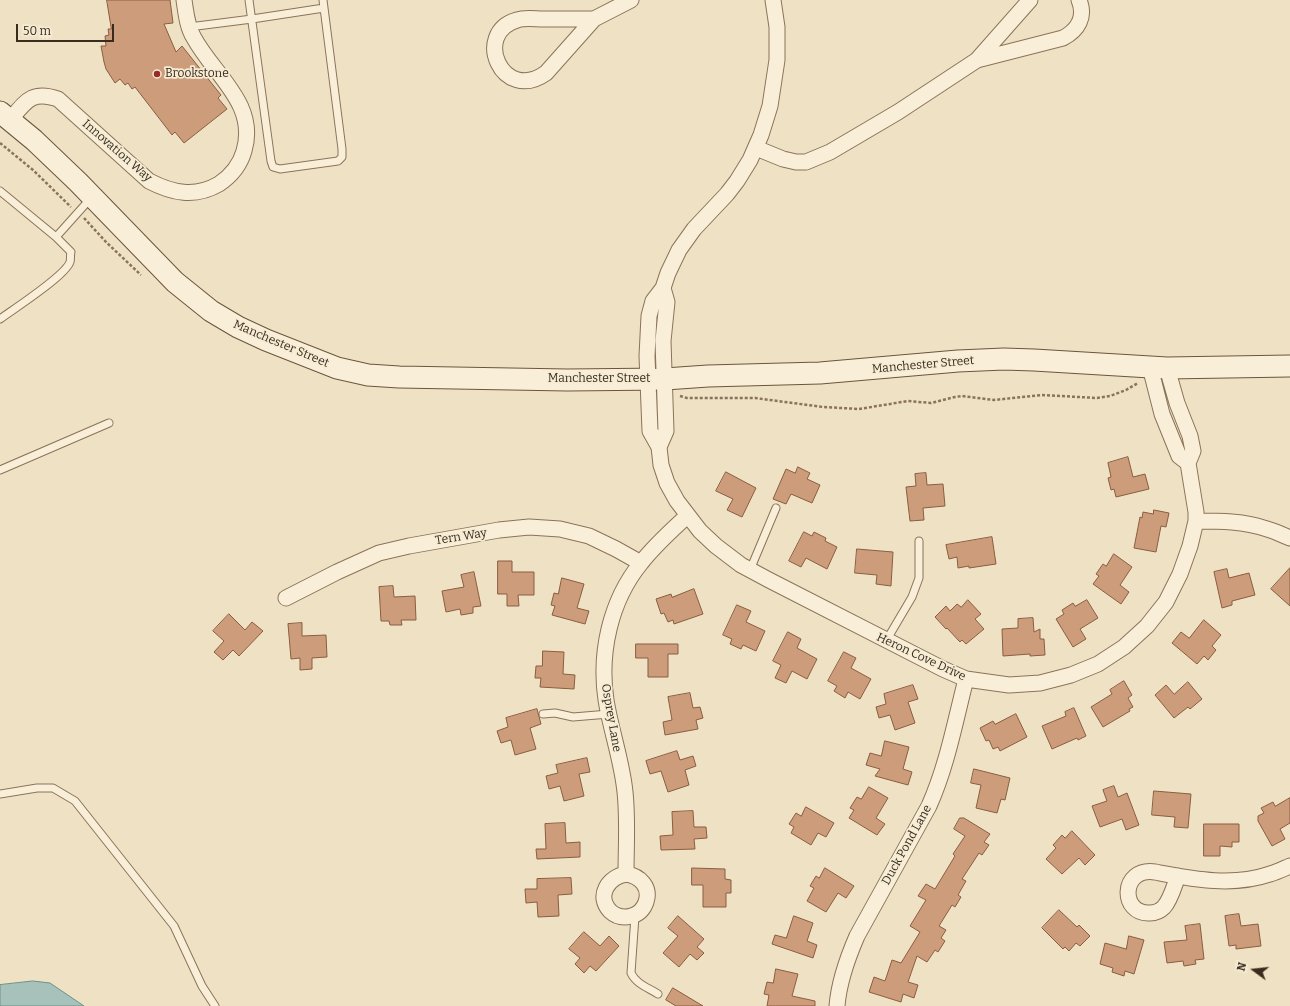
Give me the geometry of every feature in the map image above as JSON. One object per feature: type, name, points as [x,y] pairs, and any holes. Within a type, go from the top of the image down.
[{"type":"street","name":"Innovation Way","points":[[5,116],[36,95],[49,96],[58,99],[149,181],[162,188],[176,192],[192,192],[208,189],[218,184],[236,169],[242,157],[246,143],[247,127],[244,112],[238,101],[199,48],[193,37],[189,27],[184,0]]},
{"type":"street","points":[[594,19],[515,20],[504,27],[497,37],[494,50],[497,62],[504,73],[515,79],[528,81],[534,80],[546,74],[594,19],[631,0]]},
{"type":"street","points":[[773,0],[777,32],[776,76],[766,122],[756,148],[783,159],[796,162],[806,162],[830,152],[898,112],[977,60],[1030,0]]},
{"type":"street","points":[[977,60],[1063,38],[1072,33],[1076,29],[1082,11],[1079,0]]},
{"type":"street","name":"Manchester Street","points":[[5,116],[34,140],[93,197],[175,282],[211,311],[238,327],[266,340],[338,368],[368,375],[663,385],[708,376],[820,373],[958,361],[1004,359],[1034,360],[1154,372],[1290,366]]},
{"type":"street","name":"Heron Cove Drive","points":[[756,148],[744,171],[734,185],[694,229],[679,250],[663,288],[667,302],[663,340],[663,385],[666,431],[659,447],[661,465],[667,483],[687,516],[716,546],[741,565],[886,641],[966,679],[1009,685],[1040,683],[1071,675],[1098,664],[1124,646],[1147,626],[1166,602],[1180,574],[1190,546],[1196,521],[1196,512],[1188,463],[1193,451],[1190,436],[1177,403],[1154,372]]},
{"type":"street","name":"Osprey Lane","points":[[626,874],[627,829],[625,792],[604,686],[607,641],[610,625],[620,597],[641,563],[651,551],[687,516]]},
{"type":"street","points":[[1196,521],[1237,522],[1266,528],[1290,538]]},
{"type":"street","name":"Tern Way","points":[[286,598],[337,572],[379,554],[409,546],[500,530],[529,528],[560,530],[589,536],[641,563]]},
{"type":"street","name":"Duck Pond Lane","points":[[837,1006],[841,981],[850,952],[857,936],[929,806],[935,792],[941,775],[966,679]]},
{"type":"street","points":[[1178,876],[1201,880],[1246,880],[1269,874],[1290,866]]},
{"type":"street","points":[[626,874],[633,875],[640,879],[647,892],[647,899],[645,905],[635,916],[622,917],[610,911],[606,905],[605,892],[607,885],[612,879],[618,875],[626,874]]},
{"type":"lane","points":[[189,27],[252,19],[323,4],[342,149],[342,157],[338,161],[280,169],[273,167],[271,161],[252,19],[250,0]]},
{"type":"lane","points":[[0,191],[56,237],[70,252],[70,262],[64,270],[50,283],[0,319]]},
{"type":"lane","points":[[56,237],[93,197]]},
{"type":"lane","points":[[0,470],[110,423]]},
{"type":"lane","points":[[750,570],[776,508]]},
{"type":"lane","points":[[886,641],[912,597],[919,578],[918,541]]},
{"type":"lane","points":[[543,714],[555,713],[573,717],[609,714]]},
{"type":"lane","points":[[0,794],[37,788],[53,788],[75,800],[174,926],[202,986],[215,1006]]},
{"type":"lane","points":[[635,916],[631,973],[633,978],[638,982],[658,994]]},
{"type":"path","points":[[0,143],[33,170],[71,207]]},
{"type":"path","points":[[84,217],[106,242],[141,275]]},
{"type":"path","points":[[663,385],[687,398],[755,398],[823,407],[859,409],[908,401],[931,403],[962,396],[994,400],[1042,395],[1097,398],[1110,396],[1126,390],[1154,372]]},
{"type":"water","points":[[33,981],[50,983],[84,1006],[0,1006],[0,985]]},
{"type":"building","name":"Brookstone","points":[[107,0],[170,0],[173,23],[164,24],[176,52],[182,46],[221,95],[218,98],[227,109],[184,143],[175,132],[172,135],[135,87],[132,89],[128,83],[125,85],[120,79],[115,83],[106,69],[101,46],[106,46],[105,36],[109,35],[108,29],[111,29]]},
{"type":"building","points":[[1128,457],[1133,477],[1145,474],[1149,489],[1116,497],[1114,489],[1111,490],[1108,478],[1111,477],[1108,463]]},
{"type":"building","points":[[798,467],[810,473],[807,479],[820,485],[812,503],[791,494],[786,504],[773,499],[786,469],[795,473]]},
{"type":"building","points":[[726,472],[756,488],[742,517],[727,510],[733,499],[716,491]]},
{"type":"building","points":[[926,473],[927,485],[943,484],[945,506],[923,508],[924,520],[910,521],[906,487],[916,486],[915,474]]},
{"type":"building","points":[[1154,510],[1169,513],[1166,527],[1161,526],[1156,552],[1134,548],[1140,517],[1142,518],[1143,512],[1153,514]]},
{"type":"building","points":[[804,532],[812,536],[814,532],[826,538],[825,541],[837,547],[827,569],[806,558],[801,567],[789,561]]},
{"type":"building","points":[[992,537],[996,564],[958,568],[957,557],[949,559],[946,545]]},
{"type":"building","points":[[857,549],[893,552],[891,586],[876,584],[877,575],[855,573]]},
{"type":"building","points":[[1114,554],[1132,567],[1120,585],[1129,592],[1121,604],[1093,584],[1099,576],[1096,574],[1103,564],[1106,566]]},
{"type":"building","points":[[498,561],[512,561],[512,572],[534,572],[534,595],[518,595],[519,606],[507,606],[507,594],[498,594]]},
{"type":"building","points":[[1290,568],[1290,606],[1271,589]]},
{"type":"building","points":[[1227,569],[1229,578],[1249,573],[1255,595],[1232,601],[1232,605],[1222,608],[1214,572]]},
{"type":"building","points":[[474,572],[481,606],[473,607],[473,613],[461,615],[460,609],[446,612],[442,591],[464,587],[461,575]]},
{"type":"building","points":[[562,578],[584,584],[577,608],[589,611],[585,624],[552,615],[555,606],[551,605],[554,593],[558,594]]},
{"type":"building","points":[[393,586],[394,597],[415,596],[416,620],[401,620],[402,625],[390,625],[389,621],[381,621],[379,587]]},
{"type":"building","points":[[694,589],[703,614],[674,624],[673,620],[668,622],[664,613],[661,614],[656,599],[671,594],[672,597]]},
{"type":"building","points":[[968,600],[981,614],[975,619],[984,629],[966,644],[962,640],[960,642],[935,617],[946,606],[950,611],[957,604],[961,607]]},
{"type":"building","points":[[1087,600],[1098,618],[1080,629],[1086,639],[1073,647],[1056,619],[1064,614],[1062,610],[1073,603],[1075,606]]},
{"type":"building","points":[[737,605],[751,611],[746,622],[765,631],[756,651],[743,645],[741,649],[730,644],[732,639],[723,635]]},
{"type":"building","points":[[229,614],[245,630],[252,622],[263,631],[239,656],[233,650],[223,660],[214,652],[224,641],[213,631]]},
{"type":"building","points":[[1033,618],[1034,632],[1040,629],[1040,639],[1044,639],[1045,655],[1030,656],[1030,654],[1003,656],[1002,629],[1018,628],[1018,619]]},
{"type":"building","points":[[1204,620],[1221,635],[1212,646],[1216,650],[1208,660],[1204,656],[1197,664],[1172,643],[1181,632],[1189,638]]},
{"type":"building","points":[[302,623],[302,636],[326,635],[327,657],[312,658],[312,669],[300,670],[300,658],[291,659],[288,624]]},
{"type":"building","points":[[788,632],[801,639],[797,648],[817,659],[807,679],[792,671],[786,683],[775,678],[781,665],[773,661]]},
{"type":"building","points":[[636,644],[678,644],[678,654],[668,654],[668,677],[648,677],[648,658],[636,658]]},
{"type":"building","points":[[543,651],[564,652],[563,674],[575,675],[574,689],[540,687],[541,678],[535,678],[536,666],[542,666]]},
{"type":"building","points":[[844,652],[856,658],[851,668],[871,679],[860,699],[848,692],[845,698],[834,691],[837,686],[828,681]]},
{"type":"building","points":[[1124,681],[1132,695],[1128,698],[1133,707],[1129,709],[1130,711],[1103,727],[1091,707],[1112,694],[1110,690]]},
{"type":"building","points":[[1188,682],[1202,699],[1190,709],[1188,707],[1174,718],[1155,695],[1166,685],[1174,694]]},
{"type":"building","points":[[913,685],[918,699],[908,702],[915,723],[895,730],[890,715],[879,718],[876,707],[886,704],[884,694]]},
{"type":"building","points":[[690,693],[693,708],[700,707],[703,718],[696,720],[698,729],[665,735],[663,722],[672,720],[668,697]]},
{"type":"building","points":[[1074,708],[1086,736],[1078,740],[1077,738],[1052,749],[1042,726],[1066,716],[1065,712]]},
{"type":"building","points":[[537,709],[541,724],[530,728],[536,749],[515,755],[511,740],[501,743],[497,731],[508,727],[506,718]]},
{"type":"building","points":[[1016,714],[1027,737],[1000,751],[998,747],[993,749],[989,740],[986,741],[980,728],[993,721],[995,724]]},
{"type":"building","points":[[885,741],[909,747],[903,769],[912,772],[908,785],[875,776],[880,769],[866,765],[870,753],[881,756]]},
{"type":"building","points":[[677,751],[680,760],[693,756],[696,766],[685,770],[689,785],[668,792],[661,771],[650,774],[646,761]]},
{"type":"building","points":[[587,758],[590,772],[579,774],[584,796],[564,801],[560,786],[549,789],[546,776],[558,773],[556,765]]},
{"type":"building","points":[[974,769],[1010,778],[1005,800],[1001,799],[997,813],[976,808],[981,785],[971,783]]},
{"type":"building","points":[[1114,786],[1118,797],[1127,793],[1139,825],[1126,830],[1122,819],[1100,827],[1092,806],[1107,801],[1103,790]]},
{"type":"building","points":[[869,787],[888,798],[876,818],[885,824],[877,835],[849,818],[854,810],[850,808],[857,797],[861,799]]},
{"type":"building","points":[[1154,791],[1191,794],[1188,828],[1174,827],[1175,817],[1152,815]]},
{"type":"building","points":[[1290,798],[1290,823],[1280,829],[1285,839],[1272,846],[1258,821],[1258,816],[1264,813],[1261,808],[1273,802],[1275,806]]},
{"type":"building","points":[[806,807],[834,823],[826,837],[818,833],[811,845],[791,833],[794,827],[789,824],[796,813],[801,816]]},
{"type":"building","points":[[693,811],[694,827],[706,827],[707,838],[694,839],[695,849],[661,850],[660,836],[673,835],[672,812]]},
{"type":"building","points":[[960,818],[964,818],[990,834],[984,842],[989,845],[982,855],[979,853],[962,879],[966,881],[958,895],[961,897],[955,907],[952,905],[939,926],[946,930],[941,938],[945,941],[938,952],[935,950],[927,962],[917,956],[908,982],[918,985],[914,998],[903,994],[901,1002],[869,992],[874,977],[885,981],[892,960],[901,963],[920,932],[910,926],[926,900],[918,896],[926,884],[935,889],[955,856],[953,854],[965,836],[954,829]]},
{"type":"building","points":[[565,823],[566,843],[580,842],[580,857],[537,859],[536,849],[546,849],[545,824]]},
{"type":"building","points":[[1204,824],[1239,824],[1239,842],[1232,842],[1232,847],[1220,846],[1220,856],[1204,856]]},
{"type":"building","points":[[1072,831],[1095,855],[1085,865],[1079,858],[1062,874],[1046,859],[1056,848],[1053,845],[1062,835],[1065,838]]},
{"type":"building","points":[[692,868],[725,869],[725,879],[731,880],[731,893],[726,893],[726,907],[703,907],[703,885],[692,885]]},
{"type":"building","points":[[825,868],[854,886],[846,898],[838,893],[826,912],[807,901],[814,888],[810,886],[816,876],[819,878]]},
{"type":"building","points":[[571,878],[572,894],[558,895],[559,916],[538,917],[537,902],[526,903],[525,889],[537,889],[537,879]]},
{"type":"building","points":[[1059,910],[1077,927],[1079,925],[1090,936],[1080,946],[1076,943],[1069,951],[1065,947],[1063,949],[1042,928]]},
{"type":"building","points":[[1239,914],[1241,926],[1258,924],[1261,946],[1236,949],[1236,945],[1229,946],[1225,916]]},
{"type":"building","points":[[678,916],[704,939],[697,947],[704,953],[697,960],[690,954],[679,967],[663,953],[678,936],[668,928]]},
{"type":"building","points":[[794,916],[813,923],[807,941],[817,945],[813,958],[772,944],[775,935],[786,938]]},
{"type":"building","points":[[1200,924],[1204,959],[1195,960],[1196,964],[1184,966],[1183,961],[1167,963],[1164,942],[1187,940],[1185,926]]},
{"type":"building","points":[[584,932],[600,946],[609,936],[619,946],[596,971],[590,966],[584,973],[575,964],[580,958],[569,949]]},
{"type":"building","points":[[1129,936],[1144,940],[1134,974],[1125,971],[1124,976],[1112,972],[1113,968],[1100,964],[1105,943],[1126,949]]},
{"type":"building","points":[[776,969],[798,974],[792,996],[815,1001],[815,1006],[767,1006],[769,995],[764,994],[767,982],[773,983]]},
{"type":"building","points":[[673,988],[703,1006],[676,1006],[666,1000]]},
{"type":"place","name":"Brookstone","points":[[157,74]]}]
